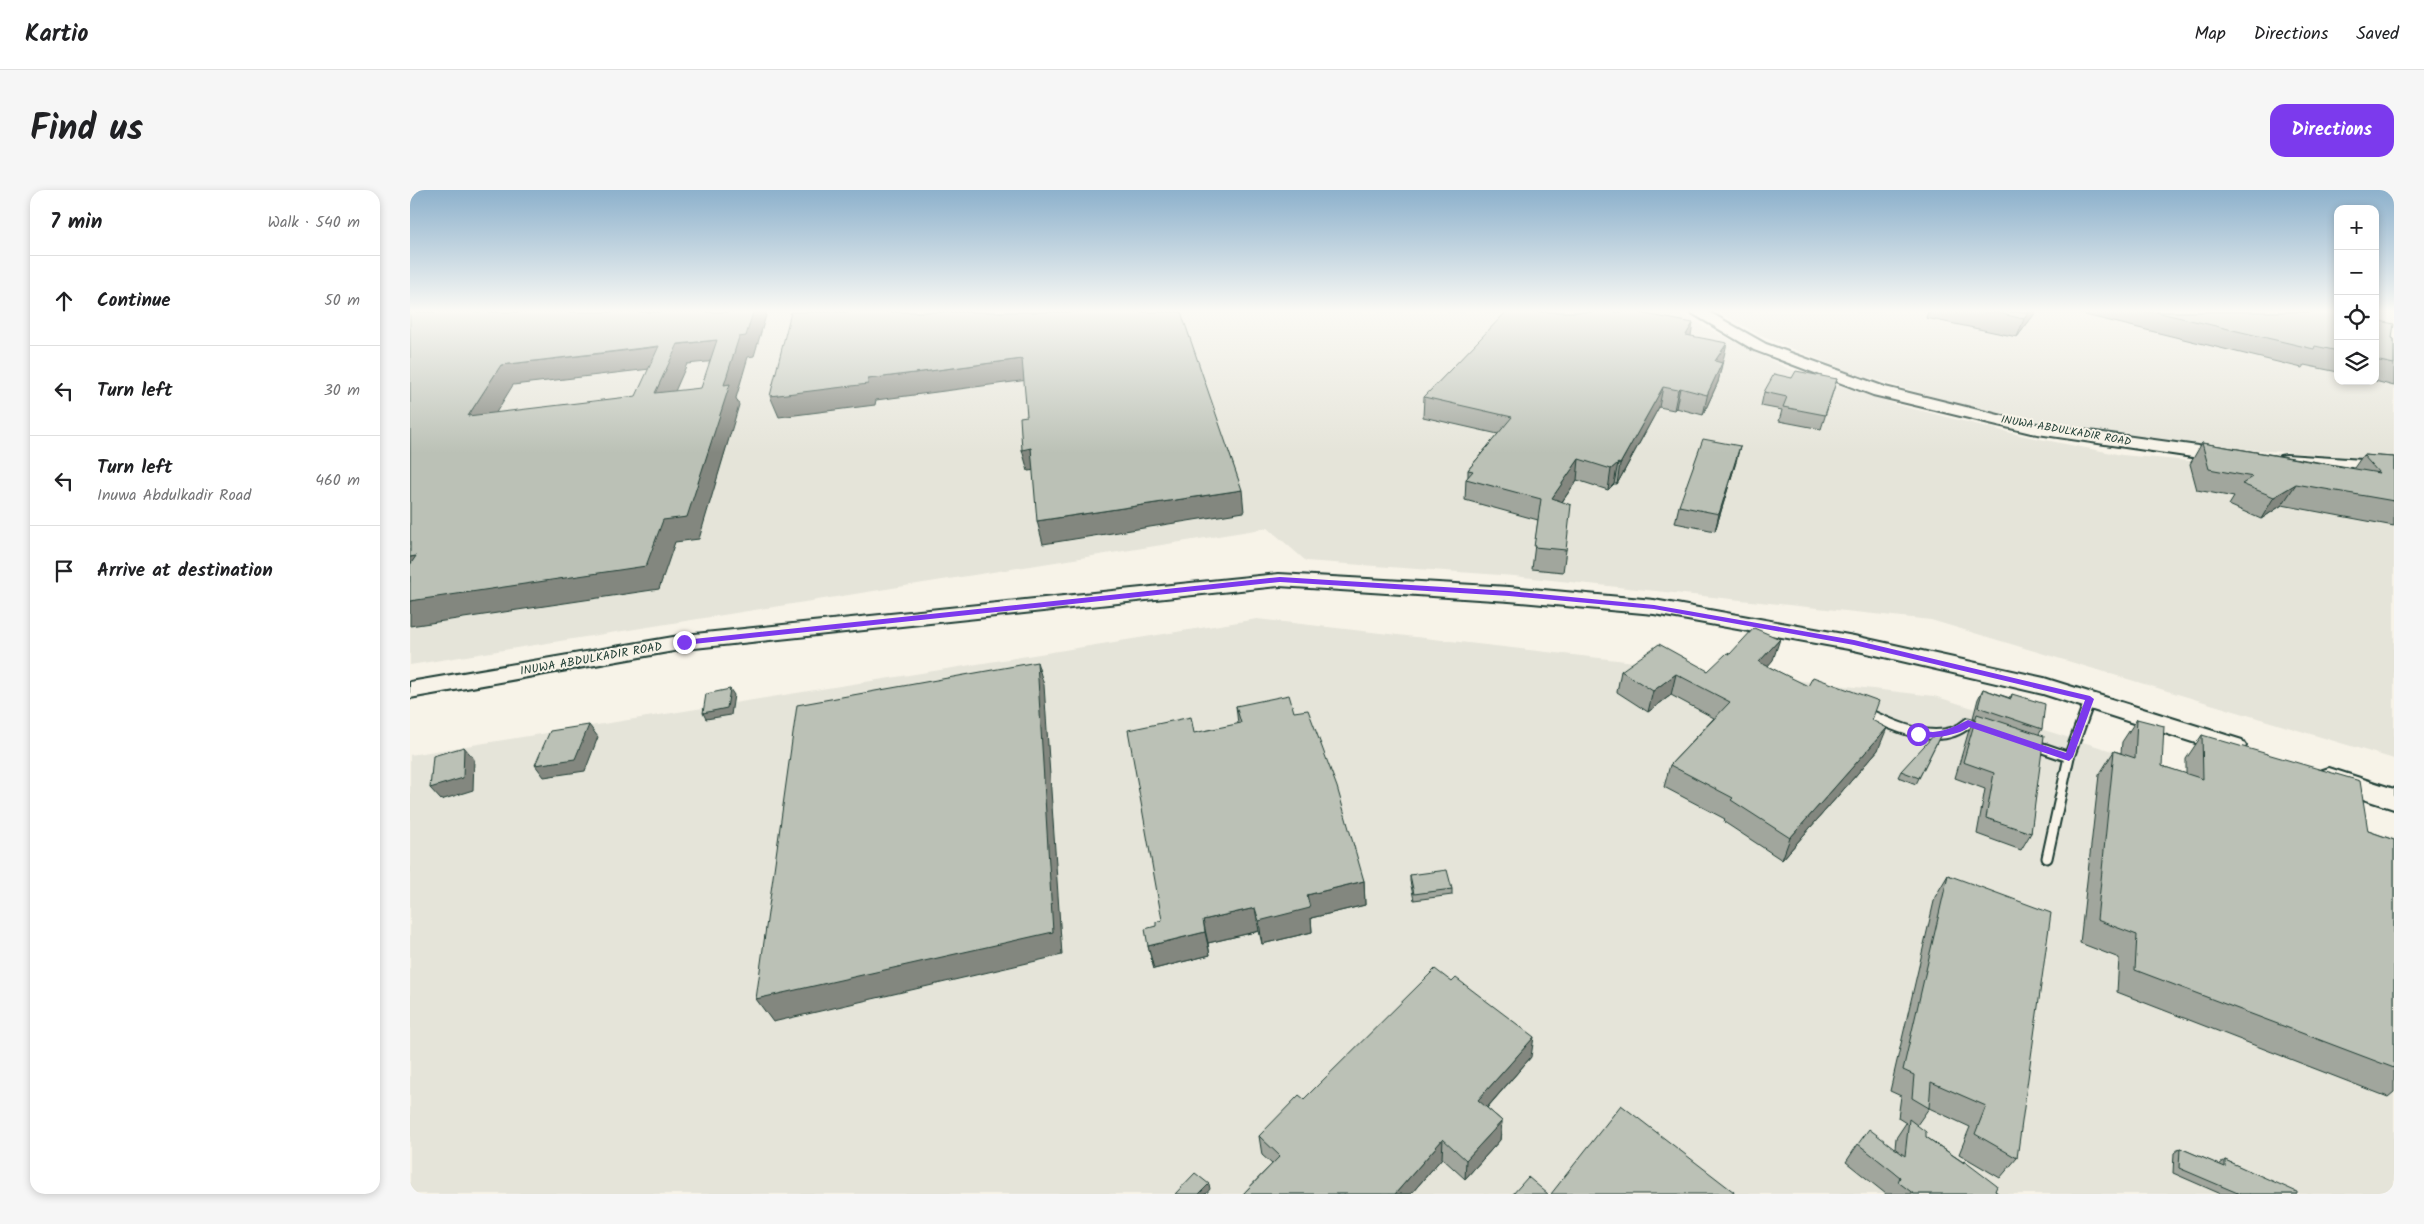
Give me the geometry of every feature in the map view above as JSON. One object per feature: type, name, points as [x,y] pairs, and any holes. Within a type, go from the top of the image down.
[{"type":"street","name":"INUWA ABDULKADIR ROAD","points":[[1792,359],[1879,391],[2031,428],[2199,453],[2248,457]]},
{"type":"street","points":[[2268,458],[2394,468]]},
{"type":"street","name":"INUWA ABDULKADIR ROAD","points":[[410,690],[684,642],[1280,580],[1509,594],[1654,607],[1854,643],[2090,699],[2256,753]]},
{"type":"street","points":[[2311,772],[2394,799]]},
{"type":"lane","points":[[2047,858],[2069,757],[2090,699]]},
{"type":"lane","points":[[1853,707],[1918,734],[1933,735],[1962,729],[1968,723],[1994,733]]},
{"type":"lane","points":[[2019,740],[2069,757]]},
{"type":"shaded area","points":[[410,359],[1769,359],[1787,368],[1898,405],[2020,435],[2122,455],[2394,479],[2394,759],[1931,620],[1514,576],[1306,561],[1268,528],[410,665]]},
{"type":"shaded area","points":[[1817,359],[2334,359],[2334,385],[2379,385],[2379,359],[2394,359],[2394,460],[2227,448],[2080,430],[1955,403],[1852,373]]},
{"type":"shaded area","points":[[1257,619],[1934,696],[2394,838],[2394,1194],[410,1194],[410,755]]},
{"type":"building","points":[[410,359],[552,359],[501,365],[468,416],[636,396],[653,359],[671,359],[655,393],[701,388],[711,359],[732,359],[724,385],[730,384],[687,517],[663,520],[646,566],[410,601],[410,565],[416,556],[410,557]]},
{"type":"building","points":[[779,359],[1197,359],[1242,490],[1037,521],[1031,448],[1022,450],[1020,417],[1027,416],[1022,359],[868,379],[868,384],[770,396]]},
{"type":"building","points":[[1461,359],[1716,359],[1715,361],[1722,363],[1707,395],[1680,388],[1678,390],[1663,387],[1620,464],[1618,463],[1611,469],[1579,459],[1552,498],[1571,505],[1566,550],[1534,547],[1541,499],[1466,479],[1473,471],[1468,470],[1512,417],[1424,397]]},
{"type":"building","points":[[2379,359],[2394,359],[2394,364],[2379,361]]},
{"type":"building","points":[[1796,371],[1837,379],[1825,415],[1783,407],[1787,397],[1764,392],[1774,374],[1792,378]]},
{"type":"building","points":[[1703,439],[1740,446],[1719,514],[1679,506]]},
{"type":"building","points":[[2202,443],[2379,473],[2363,455],[2394,457],[2394,501],[2296,484],[2274,497],[2242,484],[2253,477],[2209,469]]},
{"type":"building","points":[[1754,628],[1780,639],[1759,662],[1808,686],[1813,677],[1879,701],[1872,720],[1887,728],[1790,838],[1731,800],[1733,798],[1670,765],[1730,702],[1676,674],[1653,691],[1621,671],[1659,644],[1708,671],[1727,653],[1730,654]]},
{"type":"building","points":[[1037,662],[1053,932],[756,999],[797,705]]},
{"type":"building","points":[[730,689],[727,708],[703,713],[706,694]]},
{"type":"building","points":[[1983,689],[2011,699],[2012,694],[2045,704],[2042,729],[1978,707]]},
{"type":"building","points":[[1289,695],[1294,712],[1308,710],[1337,787],[1364,881],[1307,895],[1310,908],[1259,921],[1255,908],[1203,920],[1205,932],[1148,946],[1145,929],[1156,926],[1156,922],[1162,920],[1128,730],[1191,717],[1194,733],[1241,723],[1236,706]]},
{"type":"building","points":[[1977,714],[2044,736],[2031,833],[1986,818],[1994,773],[1963,762]]},
{"type":"building","points":[[2137,719],[2164,726],[2162,766],[2203,779],[2202,735],[2360,781],[2368,831],[2394,840],[2394,1068],[2135,970],[2137,935],[2097,920],[2114,751],[2135,758]]},
{"type":"building","points":[[589,725],[575,759],[535,765],[550,731]]},
{"type":"building","points":[[1935,734],[1941,734],[1919,778],[1901,771]]},
{"type":"building","points":[[464,747],[463,778],[430,788],[433,756]]},
{"type":"building","points":[[1447,870],[1452,889],[1414,894],[1410,875]]},
{"type":"building","points":[[1948,875],[2051,913],[2017,1158],[1975,1134],[1986,1106],[1931,1082],[1929,1108],[1912,1098],[1914,1075],[1903,1070]]},
{"type":"building","points":[[1435,969],[1452,982],[1456,978],[1534,1037],[1478,1100],[1502,1121],[1466,1160],[1443,1139],[1395,1194],[1243,1194],[1280,1156],[1259,1136],[1299,1095],[1304,1099]]},
{"type":"building","points":[[1621,1105],[1734,1192],[1733,1194],[1551,1194]]},
{"type":"building","points":[[1909,1119],[1926,1132],[1926,1137],[1964,1163],[1964,1161],[1997,1186],[1995,1191],[1999,1194],[1914,1194],[1898,1182],[1900,1177],[1858,1144],[1869,1129],[1905,1156]]},
{"type":"building","points":[[2180,1148],[2225,1167],[2225,1160],[2297,1192],[2297,1194],[2240,1194],[2179,1168]]},
{"type":"building","points":[[1195,1173],[1209,1184],[1199,1194],[1175,1194]]},
{"type":"building","points":[[1528,1177],[1548,1194],[1513,1194]]},
{"type":"route","points":[[684,642],[1280,580],[1509,594],[1654,607],[1854,643],[2044,686],[2090,699],[2069,757],[1968,723],[1962,729],[1933,735],[1918,734]]}]
